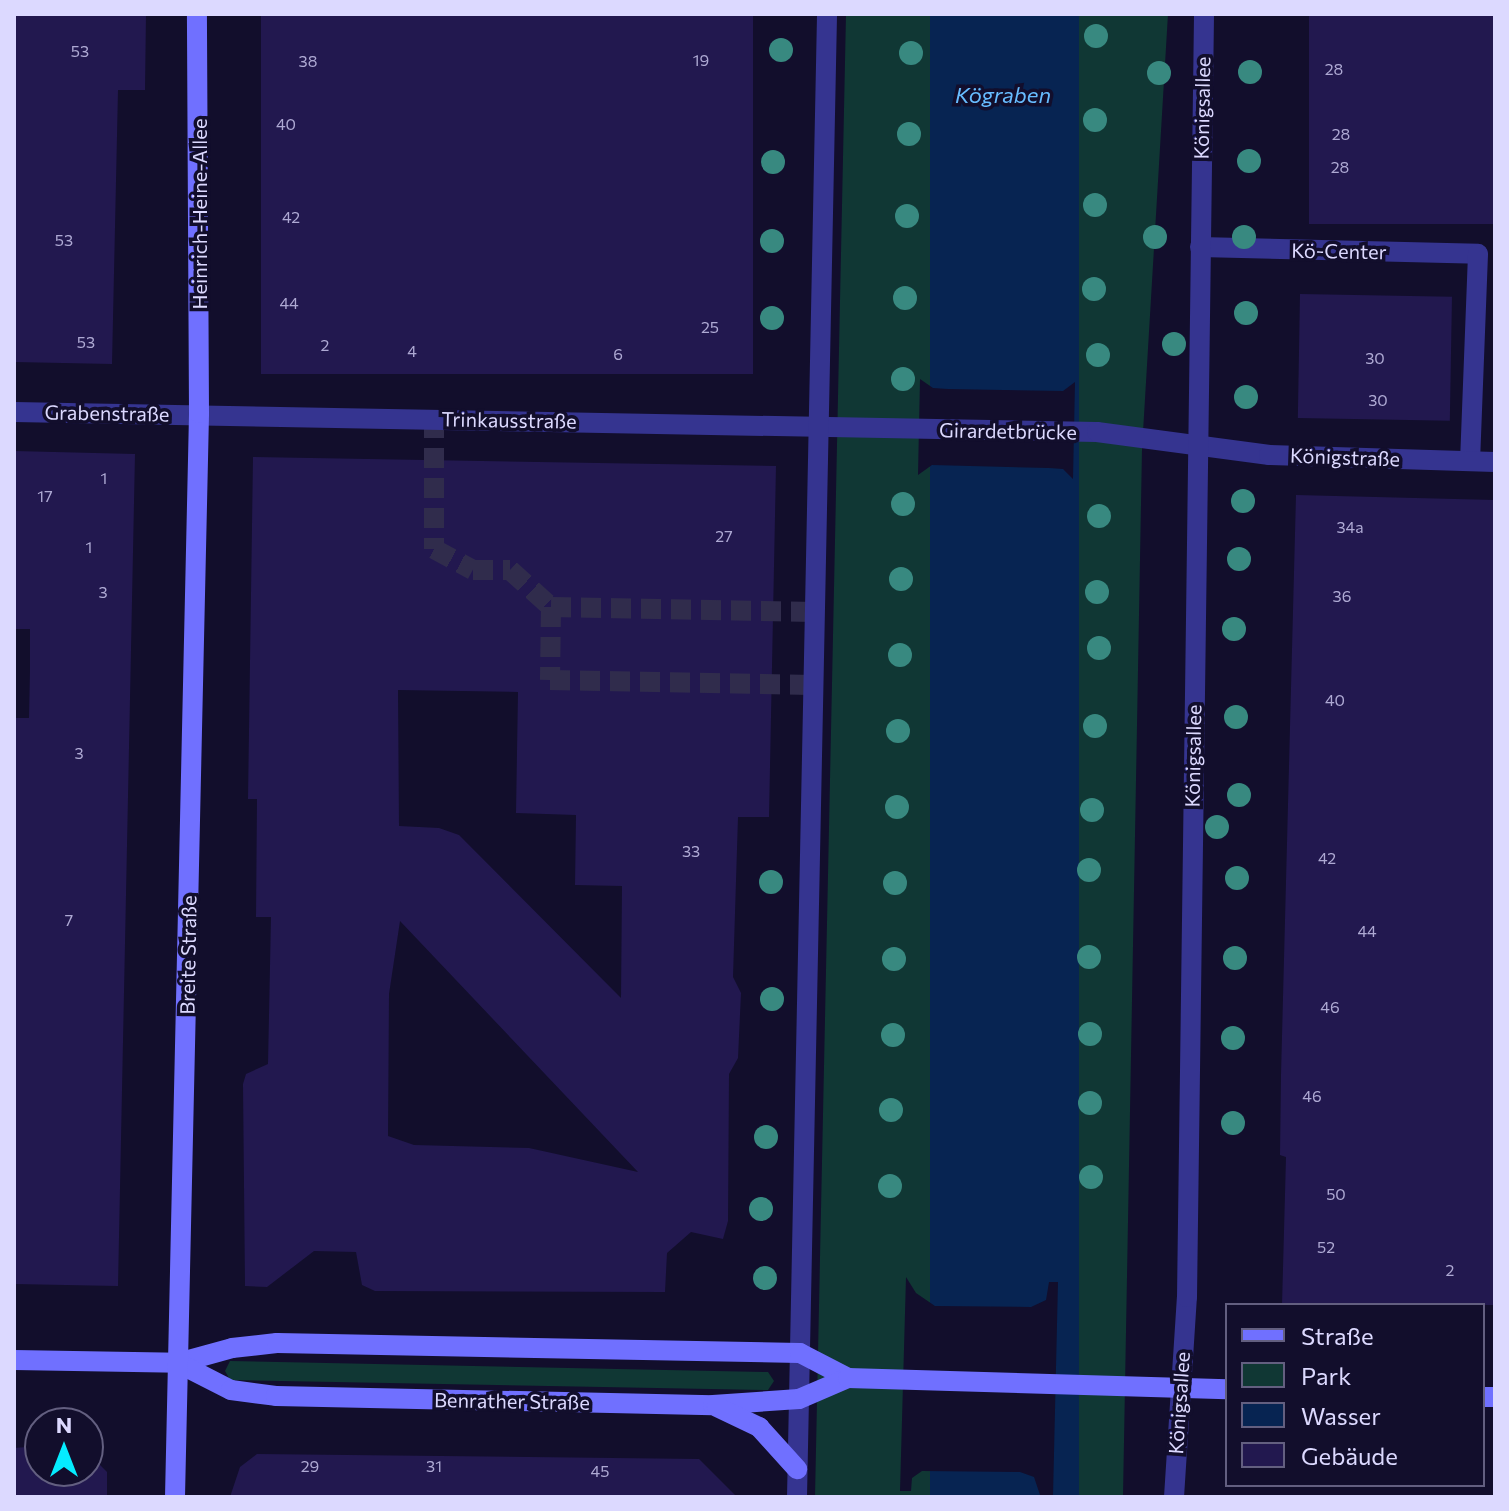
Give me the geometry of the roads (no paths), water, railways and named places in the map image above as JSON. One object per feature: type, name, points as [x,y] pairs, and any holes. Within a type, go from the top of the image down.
[{"type":"street","name":"Heinrich-Heine-Allee","points":[[197,14],[199,413]]},
{"type":"street","points":[[797,1497],[827,14]]},
{"type":"street","name":"Königsallee","points":[[1174,1497],[1187,1297],[1204,14]]},
{"type":"street","name":"Kö-Center","points":[[1200,247],[1486,254],[1470,461]]},
{"type":"street","name":"Grabenstraße","points":[[14,412],[199,413]]},
{"type":"street","name":"Trinkausstraße","points":[[199,413],[819,428]]},
{"type":"street","name":"Breite Straße","points":[[175,1497],[199,413]]},
{"type":"street","name":"Girardetbrücke","points":[[819,428],[1097,432],[1196,445]]},
{"type":"street","name":"Königstraße","points":[[1196,445],[1269,455],[1495,462]]},
{"type":"street","name":"Benrather Straße","points":[[14,1360],[178,1363],[232,1348],[277,1343],[800,1353],[848,1378]]},
{"type":"street","name":"Benrather Straße","points":[[178,1363],[231,1390],[276,1396],[713,1405],[799,1399],[848,1378],[1225,1389]]},
{"type":"street","points":[[713,1405],[759,1427],[797,1469]]},
{"type":"water","name":"Kögraben","points":[[930,14],[1079,14],[1079,1497],[930,1497]]},
{"type":"tunnel","points":[[434,418],[434,549],[473,570],[510,570],[551,607],[815,612]]},
{"type":"tunnel","points":[[551,607],[550,680],[813,685]]}]
